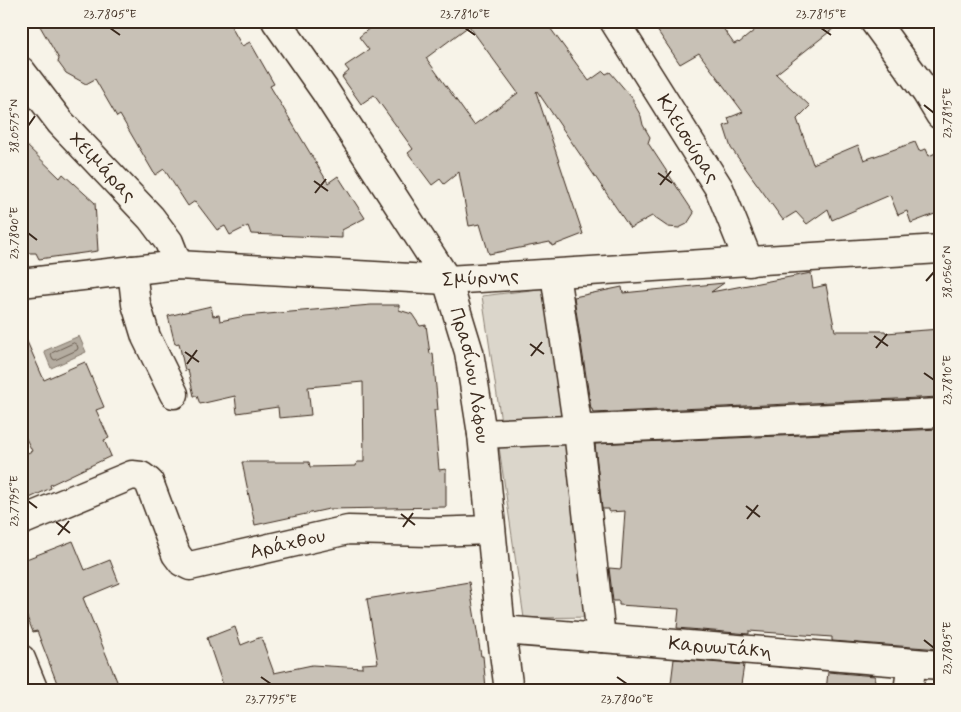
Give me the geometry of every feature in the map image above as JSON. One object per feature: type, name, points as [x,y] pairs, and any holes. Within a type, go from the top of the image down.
[{"type":"street","name":"Πρασίνου Λόφου","points":[[276,21],[325,91],[447,280],[469,352],[482,434],[501,630],[509,691]]},
{"type":"street","name":"Κλεισούρας","points":[[614,21],[719,188],[749,262]]},
{"type":"street","points":[[874,21],[933,90],[940,115]]},
{"type":"street","name":"Χειμάρας","points":[[21,71],[60,122],[151,218],[169,242],[178,265]]},
{"type":"street","name":"Σμύρνης","points":[[21,283],[178,265],[447,280],[940,249]]},
{"type":"street","points":[[132,270],[136,304],[146,337],[174,394]]},
{"type":"street","points":[[555,274],[578,430],[601,638]]},
{"type":"street","points":[[482,434],[940,413]]},
{"type":"street","name":"Αράχθου","points":[[21,521],[132,475],[141,476],[149,482],[176,554],[182,562],[190,566],[348,530],[429,532],[492,530]]},
{"type":"street","name":"Καρυωτάκη","points":[[501,630],[940,666]]},
{"type":"street","points":[[21,659],[34,691]]},
{"type":"street","points":[[908,691],[912,663]]},
{"type":"shaded area","points":[[547,288],[564,418],[501,422],[482,296]]},
{"type":"shaded area","points":[[568,441],[590,617],[524,618],[499,447]]},
{"type":"water","points":[[79,336],[86,352],[51,368],[44,351]]},
{"type":"building","points":[[37,21],[228,21],[242,46],[250,42],[274,84],[270,86],[328,183],[338,176],[365,218],[342,230],[342,238],[251,234],[248,226],[230,235],[225,226],[217,230],[195,201],[188,206],[164,169],[155,175],[120,115],[117,117],[95,79],[86,84],[66,73],[58,62],[59,59]]},
{"type":"building","points":[[378,21],[545,21],[589,81],[603,71],[606,74],[610,72],[633,99],[650,137],[648,143],[694,213],[687,224],[679,228],[668,227],[652,216],[630,228],[537,91],[583,234],[552,246],[550,242],[489,254],[480,224],[469,226],[459,172],[444,184],[440,179],[432,185],[408,153],[413,149],[374,95],[361,104],[342,77],[349,71],[345,66],[369,50],[359,37]],"holes":[[[469,26],[518,93],[474,125],[426,58]]]},
{"type":"building","points":[[672,21],[718,21],[734,44],[739,43],[766,21],[843,21],[776,74],[810,106],[797,119],[813,164],[858,145],[864,160],[915,142],[919,151],[926,149],[929,156],[940,151],[940,212],[911,223],[907,211],[898,215],[890,195],[832,220],[828,209],[807,224],[796,212],[783,220],[731,148],[724,126],[730,124],[728,118],[743,112],[699,53],[680,64],[657,30]]},
{"type":"building","points":[[21,140],[60,178],[63,174],[95,203],[98,251],[39,259],[36,253],[21,253]]},
{"type":"building","points":[[811,273],[813,288],[826,285],[835,331],[885,331],[886,333],[940,329],[940,397],[593,413],[574,297],[622,287],[623,293],[724,283],[711,292]]},
{"type":"building","points":[[371,305],[399,305],[399,310],[412,314],[420,326],[426,325],[430,354],[433,353],[438,410],[434,410],[439,470],[446,469],[446,507],[329,509],[255,525],[242,462],[309,462],[310,467],[356,466],[357,462],[364,462],[363,382],[308,387],[311,415],[279,418],[278,407],[237,413],[235,396],[200,404],[197,396],[194,396],[188,370],[185,371],[179,343],[175,344],[168,316],[211,306],[213,316],[219,315],[220,321],[245,316]]},
{"type":"building","points":[[21,328],[44,380],[85,362],[104,407],[96,410],[109,438],[104,440],[111,456],[50,485],[51,488],[21,502],[21,456],[32,451],[21,428]]},
{"type":"building","points":[[940,429],[940,649],[832,641],[832,637],[749,631],[749,634],[677,628],[679,609],[619,605],[619,601],[613,601],[609,568],[621,569],[625,511],[609,512],[609,509],[602,509],[595,444]]},
{"type":"building","points":[[73,541],[85,570],[110,560],[119,583],[83,598],[121,691],[60,691],[37,631],[33,632],[21,602],[21,561]]},
{"type":"building","points":[[469,582],[481,656],[483,656],[486,688],[454,691],[421,691],[421,687],[391,691],[248,691],[248,685],[231,691],[225,691],[207,638],[235,627],[241,645],[261,637],[274,673],[312,665],[362,668],[362,664],[378,663],[367,599]]},
{"type":"building","points":[[674,659],[744,665],[740,691],[670,691]]},
{"type":"building","points":[[828,672],[875,676],[874,691],[826,691]]}]
